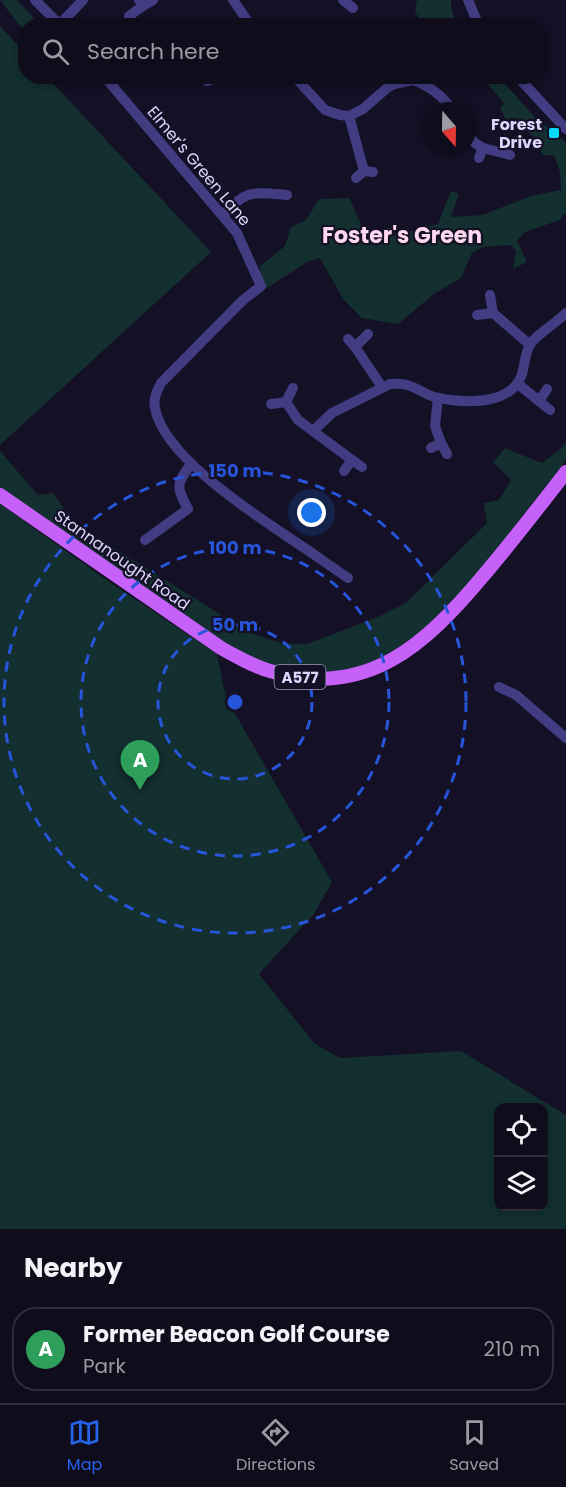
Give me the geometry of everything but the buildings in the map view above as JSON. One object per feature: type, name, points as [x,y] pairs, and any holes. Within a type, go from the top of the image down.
[{"type":"main road","name":"Stannanought Road","points":[[0,495],[221,648],[247,662],[271,671],[297,677],[322,679],[345,677],[369,671],[413,647],[457,608],[566,472]]},
{"type":"street","points":[[35,0],[53,18]]},
{"type":"street","points":[[66,18],[83,0]]},
{"type":"street","points":[[233,0],[245,18]]},
{"type":"street","points":[[343,0],[353,8]]},
{"type":"street","points":[[468,0],[476,18]]},
{"type":"street","points":[[129,16],[145,2]]},
{"type":"street","name":"Elmer's Green Lane","points":[[111,84],[237,232],[261,286],[242,301],[161,382],[155,394],[155,409],[163,430],[191,464],[213,484],[348,578]]},
{"type":"street","points":[[301,84],[325,111],[349,116],[363,109],[394,84]]},
{"type":"street","points":[[423,84],[447,102]]},
{"type":"street","points":[[524,84],[566,129]]},
{"type":"street","points":[[349,116],[364,174]]},
{"type":"street","points":[[476,145],[481,153],[510,155]]},
{"type":"street","points":[[223,215],[248,196],[288,195]]},
{"type":"street","points":[[490,295],[493,313],[530,345]]},
{"type":"street","points":[[477,315],[493,313]]},
{"type":"street","points":[[313,431],[332,413],[390,384],[406,384],[438,398],[464,401],[500,397],[510,392],[518,384],[530,345],[566,313]]},
{"type":"street","points":[[368,334],[351,343],[382,387]]},
{"type":"street","points":[[518,384],[550,410]]},
{"type":"street","points":[[286,402],[293,388]]},
{"type":"street","points":[[539,401],[547,390]]},
{"type":"street","points":[[438,398],[435,426],[436,446],[447,454]]},
{"type":"street","points":[[286,402],[298,420],[362,467]]},
{"type":"street","points":[[271,404],[286,402]]},
{"type":"street","points":[[344,471],[352,459]]},
{"type":"street","points":[[146,540],[188,509],[179,493],[179,484],[191,464]]},
{"type":"street","points":[[499,687],[516,695],[566,738]]},
{"type":"green space","points":[[0,0],[17,0],[34,18],[18,18],[18,23]]},
{"type":"green space","points":[[417,0],[451,0],[455,18],[419,18],[415,12]]},
{"type":"green space","points":[[0,26],[18,45],[18,84],[54,84],[211,252],[0,445]]},
{"type":"green space","points":[[488,84],[505,84],[540,123],[555,131],[566,143],[566,214],[560,220],[525,232],[517,241],[527,262],[513,269],[516,251],[510,245],[483,247],[472,253],[461,278],[434,294],[398,324],[362,318],[343,299],[320,258],[307,262],[267,288],[259,278],[260,266],[285,246],[291,227],[306,220],[319,199],[349,198],[369,241],[438,224],[451,191],[459,194],[451,217],[482,215],[531,196],[561,190],[560,172],[554,155],[542,155],[541,143],[526,130],[517,118],[506,119],[500,109],[504,103]]},
{"type":"green space","points":[[566,442],[566,460],[446,611],[414,641],[386,658],[358,669],[300,676],[239,655],[0,492],[0,451],[38,495],[53,493],[63,507],[63,516],[250,633],[281,643],[307,644],[378,617],[406,603],[487,523],[484,503],[499,500],[511,480],[493,462],[505,448],[542,463]]},
{"type":"green space","points":[[0,504],[108,581],[217,654],[226,698],[332,882],[314,914],[259,974],[315,1044],[340,1058],[461,1051],[546,1103],[494,1103],[494,1211],[548,1211],[548,1104],[566,1115],[566,1229],[0,1229]]},
{"type":"place","name":"Forest Drive","points":[[554,133]]},
{"type":"place","name":"Former Beacon Golf Course","points":[[140,790]]},
{"type":"district","name":"Foster's Green","points":[[402,235]]}]
